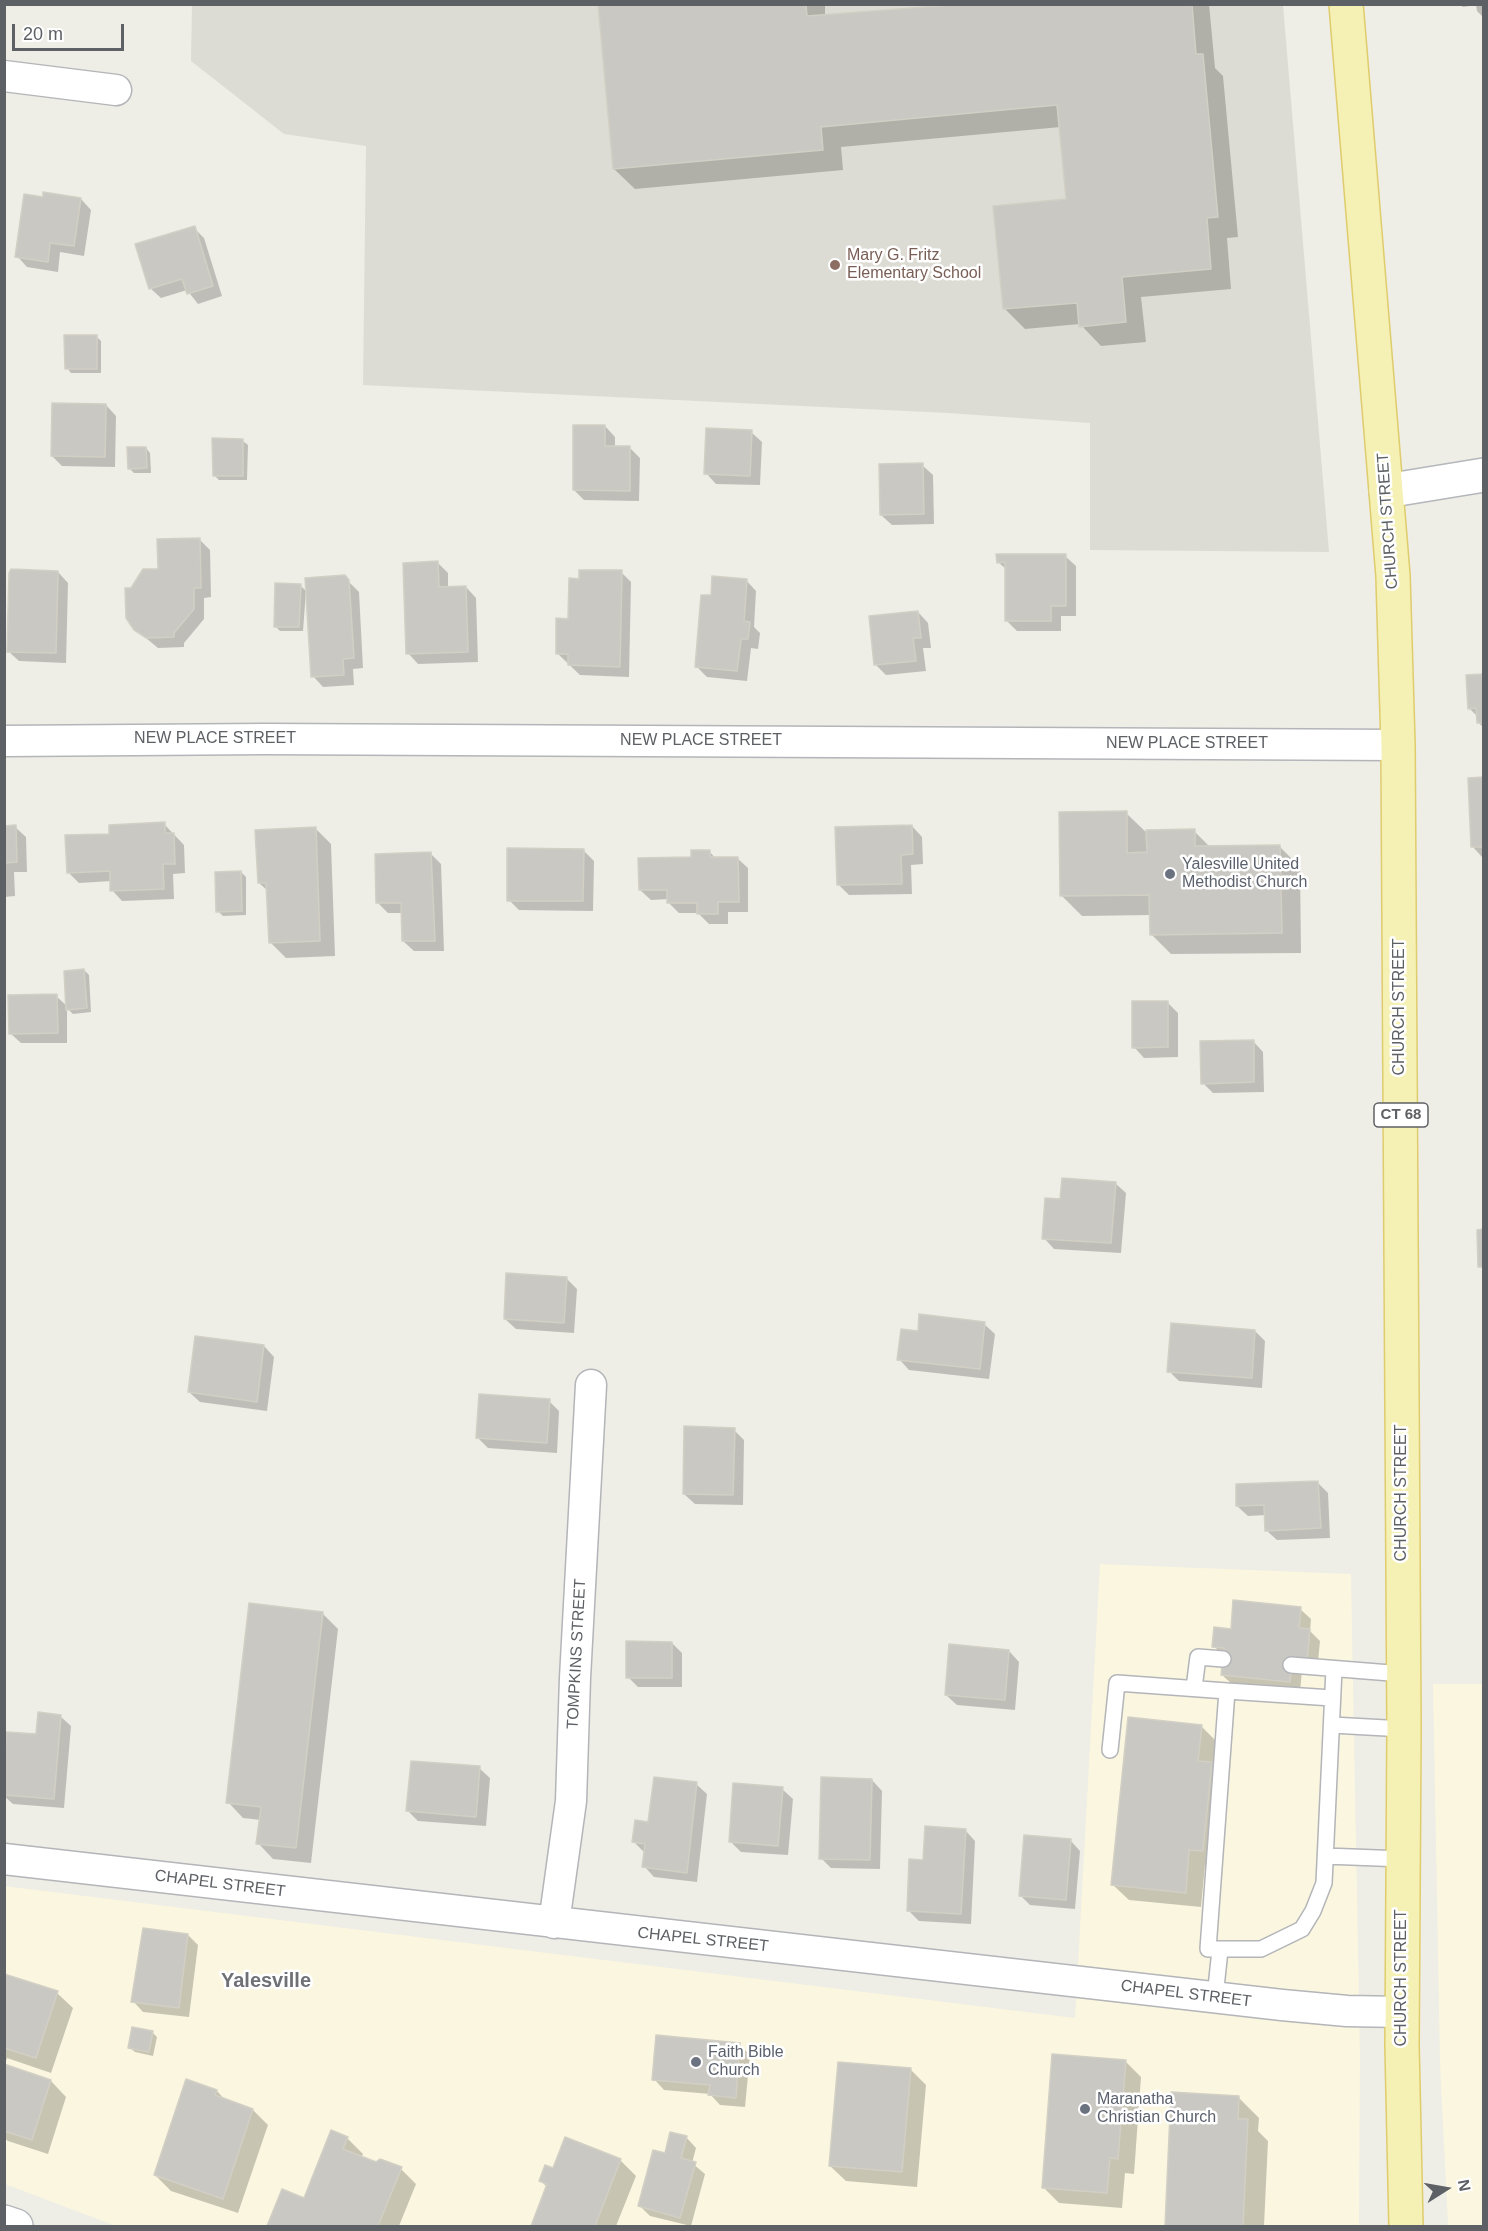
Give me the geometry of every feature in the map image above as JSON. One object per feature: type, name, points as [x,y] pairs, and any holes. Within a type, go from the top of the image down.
[{"type":"main road","name":"CHURCH STREET","points":[[1346,4],[1393,576],[1398,745],[1404,1729],[1402,2012],[1406,2226]]},
{"type":"street","points":[[4,76],[116,90]]},
{"type":"street","points":[[1386,491],[1484,475]]},
{"type":"street","name":"NEW PLACE STREET","points":[[4,741],[265,739],[1398,745]]},
{"type":"street","name":"TOMPKINS STREET","points":[[554,1923],[572,1801],[575,1678],[591,1385]]},
{"type":"street","name":"CHAPEL STREET","points":[[4,1859],[1215,1997],[1347,2011],[1402,2012]]},
{"type":"street","points":[[4,2222],[16,2226]]},
{"type":"lane","points":[[1194,1688],[1197,1657],[1223,1659]]},
{"type":"lane","points":[[1292,1665],[1403,1674]]},
{"type":"lane","points":[[1227,1691],[1208,1949],[1261,1949],[1302,1929],[1313,1911],[1324,1883],[1334,1669]]},
{"type":"lane","points":[[1110,1750],[1117,1683],[1332,1698]]},
{"type":"lane","points":[[1332,1725],[1404,1729]]},
{"type":"lane","points":[[1326,1856],[1403,1859]]},
{"type":"lane","points":[[1215,1997],[1220,1950]]},
{"type":"shaded area","name":"Mary G. Fritz Elementary School","points":[[192,5],[1283,5],[1329,552],[1090,550],[1090,423],[948,413],[363,385],[366,146],[284,134],[191,61]]},
{"type":"shaded area","points":[[1100,1564],[1351,1574],[1360,2056],[1359,2226],[116,2226],[5,2184],[4,1886],[1075,2018]]},
{"type":"shaded area","points":[[1433,1684],[1483,1684],[1483,2226],[1448,2226],[1440,2064]]},
{"type":"building","points":[[598,4],[806,4],[807,16],[963,4],[1192,4],[1196,54],[1203,54],[1218,217],[1207,218],[1211,269],[1122,277],[1126,322],[1079,327],[1077,303],[1003,309],[993,206],[1066,199],[1057,105],[821,127],[823,150],[613,169]]},
{"type":"building","points":[[43,192],[81,198],[74,246],[50,243],[48,262],[15,257],[24,194],[43,197]]},
{"type":"building","points":[[195,226],[213,286],[187,294],[182,279],[149,289],[135,244]]},
{"type":"building","points":[[64,335],[97,335],[97,369],[65,369]]},
{"type":"building","points":[[52,403],[106,404],[105,457],[51,456]]},
{"type":"building","points":[[573,425],[605,425],[605,446],[630,446],[630,491],[573,490]]},
{"type":"building","points":[[706,428],[752,430],[750,476],[704,474]]},
{"type":"building","points":[[212,438],[243,439],[243,476],[213,476]]},
{"type":"building","points":[[127,447],[146,447],[147,468],[128,469]]},
{"type":"building","points":[[923,463],[924,514],[880,515],[879,464]]},
{"type":"building","points":[[200,538],[201,588],[194,588],[194,609],[174,633],[174,637],[146,638],[134,630],[126,618],[125,588],[131,588],[143,569],[158,569],[157,539]]},
{"type":"building","points":[[996,554],[1066,554],[1066,606],[1051,606],[1051,621],[1005,621],[1005,562],[997,563]]},
{"type":"building","points":[[438,561],[439,587],[466,586],[468,652],[406,654],[403,563]]},
{"type":"building","points":[[11,569],[58,571],[56,653],[7,652],[9,573]]},
{"type":"building","points":[[579,570],[622,570],[620,667],[568,665],[568,654],[556,654],[556,618],[568,619],[569,578],[579,579]]},
{"type":"building","points":[[345,575],[349,580],[354,658],[343,659],[344,675],[311,677],[305,578]]},
{"type":"building","points":[[712,576],[747,579],[744,621],[750,622],[748,639],[741,639],[737,671],[695,667],[701,595],[711,595]]},
{"type":"building","points":[[275,583],[301,584],[299,627],[274,627]]},
{"type":"building","points":[[918,611],[921,638],[913,638],[916,661],[874,665],[869,616]]},
{"type":"building","points":[[1484,674],[1484,723],[1477,723],[1476,708],[1468,709],[1466,675]]},
{"type":"building","points":[[1484,777],[1484,847],[1471,847],[1468,778]]},
{"type":"building","name":"Yalesville United Methodist Church","points":[[1127,811],[1127,853],[1147,852],[1146,830],[1195,829],[1195,846],[1280,845],[1282,933],[1150,935],[1149,895],[1060,896],[1059,812]]},
{"type":"building","points":[[165,822],[165,833],[174,833],[175,864],[163,864],[164,889],[110,891],[110,871],[67,873],[65,835],[109,834],[109,825]]},
{"type":"building","points":[[16,825],[17,862],[4,863],[4,826]]},
{"type":"building","points":[[912,825],[913,854],[901,855],[902,884],[837,885],[835,827]]},
{"type":"building","points":[[316,827],[320,941],[269,943],[266,883],[258,883],[255,830]]},
{"type":"building","points":[[507,848],[584,849],[583,901],[507,901]]},
{"type":"building","points":[[691,850],[710,850],[710,857],[738,857],[739,902],[718,902],[718,914],[697,914],[697,903],[667,903],[667,890],[639,890],[638,858],[691,857]]},
{"type":"building","points":[[431,852],[435,941],[402,941],[401,903],[376,903],[375,854]]},
{"type":"building","points":[[241,871],[242,911],[216,912],[215,872]]},
{"type":"building","points":[[84,969],[87,1008],[66,1010],[64,971]]},
{"type":"building","points":[[57,994],[58,1033],[9,1034],[8,995]]},
{"type":"building","points":[[1132,1001],[1168,1001],[1168,1047],[1132,1048]]},
{"type":"building","points":[[1254,1040],[1254,1082],[1201,1084],[1200,1041]]},
{"type":"building","points":[[1062,1178],[1116,1182],[1111,1243],[1042,1239],[1045,1198],[1060,1199]]},
{"type":"building","points":[[1484,1229],[1484,1267],[1478,1267],[1477,1230]]},
{"type":"building","points":[[506,1273],[567,1277],[564,1323],[504,1319]]},
{"type":"building","points":[[919,1314],[985,1322],[980,1369],[897,1360],[901,1329],[918,1331]]},
{"type":"building","points":[[1171,1323],[1255,1330],[1252,1378],[1167,1372]]},
{"type":"building","points":[[195,1336],[264,1345],[257,1402],[188,1392]]},
{"type":"building","points":[[479,1394],[550,1399],[547,1443],[476,1438]]},
{"type":"building","points":[[684,1426],[735,1428],[733,1495],[683,1494]]},
{"type":"building","points":[[1318,1481],[1321,1528],[1265,1531],[1264,1505],[1236,1506],[1236,1484]]},
{"type":"building","points":[[1233,1600],[1301,1607],[1299,1628],[1310,1629],[1307,1662],[1292,1661],[1290,1682],[1221,1675],[1224,1648],[1212,1647],[1214,1627],[1231,1629]]},
{"type":"building","points":[[249,1603],[323,1612],[296,1848],[256,1844],[261,1807],[226,1803]]},
{"type":"building","points":[[626,1641],[672,1642],[672,1678],[626,1678]]},
{"type":"building","points":[[949,1644],[1009,1650],[1005,1700],[945,1695]]},
{"type":"building","points":[[38,1712],[61,1715],[54,1799],[4,1795],[6,1732],[36,1734]]},
{"type":"building","points":[[1128,1717],[1202,1725],[1198,1761],[1212,1762],[1203,1851],[1189,1850],[1186,1893],[1111,1885]]},
{"type":"building","points":[[411,1761],[480,1766],[476,1817],[406,1811]]},
{"type":"building","points":[[654,1777],[697,1782],[687,1873],[642,1867],[645,1844],[632,1842],[635,1820],[648,1822]]},
{"type":"building","points":[[821,1777],[872,1779],[870,1860],[819,1859]]},
{"type":"building","points":[[733,1783],[783,1787],[778,1846],[729,1842]]},
{"type":"building","points":[[925,1826],[966,1829],[961,1914],[907,1911],[909,1859],[923,1860]]},
{"type":"building","points":[[1024,1835],[1071,1839],[1066,1900],[1019,1896]]},
{"type":"building","points":[[143,1928],[188,1934],[179,2008],[131,2002]]},
{"type":"building","points":[[4,1974],[58,1991],[36,2058],[4,2048]]},
{"type":"building","points":[[132,2027],[153,2031],[149,2052],[128,2048]]},
{"type":"building","name":"Faith Bible Church","points":[[656,2035],[740,2043],[736,2098],[708,2095],[710,2085],[652,2080]]},
{"type":"building","name":"Maranatha Christian Church","points":[[1052,2054],[1126,2060],[1118,2159],[1110,2158],[1107,2193],[1042,2188]]},
{"type":"building","points":[[838,2062],[911,2068],[902,2172],[829,2166]]},
{"type":"building","points":[[4,2064],[51,2080],[32,2140],[4,2131]]},
{"type":"building","points":[[186,2079],[217,2090],[215,2095],[253,2109],[223,2199],[154,2175]]},
{"type":"building","points":[[1171,2092],[1239,2096],[1238,2119],[1248,2119],[1243,2226],[1165,2226]]},
{"type":"building","points":[[331,2130],[348,2137],[343,2149],[376,2162],[380,2159],[402,2167],[378,2226],[267,2226],[282,2189],[304,2198]]},
{"type":"building","points":[[670,2132],[687,2136],[681,2158],[696,2162],[680,2218],[638,2206],[653,2150],[665,2153]]},
{"type":"building","points":[[565,2137],[621,2159],[595,2226],[531,2226],[547,2184],[539,2181],[545,2165],[553,2168]]},
{"type":"place","name":"Mary G. Fritz Elementary School","points":[[835,265]]},
{"type":"place","name":"Yalesville United Methodist Church","points":[[1170,874]]},
{"type":"place","name":"Faith Bible Church","points":[[696,2062]]},
{"type":"place","name":"Maranatha Christian Church","points":[[1085,2109]]},
{"type":"district","name":"Yalesville","points":[[266,1981]]}]
